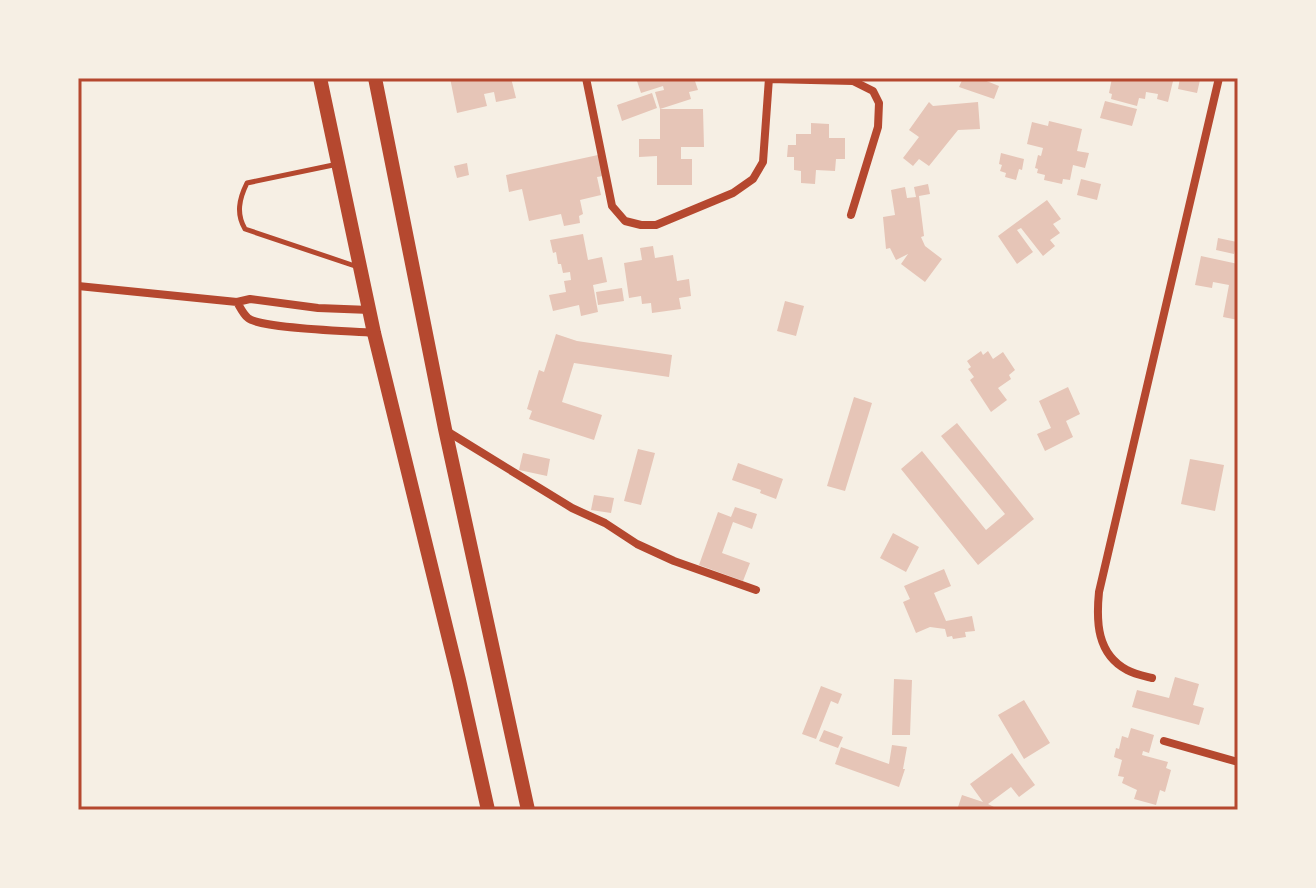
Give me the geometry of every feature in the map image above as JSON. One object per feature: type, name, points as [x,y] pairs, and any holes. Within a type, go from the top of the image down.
[{"type":"main road","points":[[320,78],[374,333],[488,810]]},
{"type":"main road","points":[[375,78],[445,429],[528,810]]},
{"type":"street","points":[[586,78],[612,206],[625,221],[641,225],[656,225],[733,193],[753,179],[763,162],[769,78],[853,81],[873,91],[879,103],[878,127],[851,215]]},
{"type":"street","points":[[1152,678],[1129,671],[1110,658],[1101,640],[1097,617],[1099,592],[1219,78]]},
{"type":"street","points":[[78,286],[237,302],[250,299],[318,308],[370,310]]},
{"type":"street","points":[[237,302],[247,317],[257,322],[374,333]]},
{"type":"street","points":[[445,429],[572,508],[605,523],[637,544],[674,561],[756,590]]},
{"type":"street","points":[[1164,741],[1238,762]]},
{"type":"lane","points":[[338,164],[247,183],[241,195],[240,220],[245,229],[360,268]]},
{"type":"building","points":[[450,78],[511,78],[516,98],[496,102],[494,92],[484,94],[487,106],[457,113]]},
{"type":"building","points":[[636,78],[694,78],[698,90],[689,92],[691,99],[660,109],[655,92],[664,90],[663,86],[641,93]]},
{"type":"building","points":[[963,78],[985,78],[999,86],[994,99],[959,87]]},
{"type":"building","points":[[1112,78],[1173,81],[1168,102],[1157,99],[1158,94],[1146,92],[1145,99],[1139,98],[1137,106],[1111,99]]},
{"type":"building","points":[[1180,78],[1200,80],[1197,93],[1178,89]]},
{"type":"building","points":[[652,93],[657,108],[622,121],[617,105]]},
{"type":"building","points":[[1105,101],[1137,109],[1132,126],[1100,118]]},
{"type":"building","points":[[929,102],[933,106],[978,102],[980,129],[958,130],[929,166],[919,159],[913,166],[903,158],[919,137],[909,130]]},
{"type":"building","points":[[660,109],[703,109],[704,147],[681,147],[681,159],[692,159],[692,185],[657,185],[657,156],[639,157],[639,139],[660,139]]},
{"type":"building","points":[[1049,121],[1082,129],[1077,151],[1089,153],[1085,168],[1073,165],[1070,180],[1063,179],[1062,184],[1044,180],[1045,175],[1037,173],[1038,155],[1041,156],[1043,148],[1027,144],[1032,122],[1048,126]]},
{"type":"building","points":[[811,123],[829,124],[829,138],[845,138],[845,159],[836,159],[835,171],[816,170],[815,184],[801,183],[801,171],[794,170],[794,157],[787,157],[788,145],[796,145],[796,134],[811,134]]},
{"type":"building","points":[[1001,153],[1024,159],[1016,180],[1005,177],[1006,173],[1000,171]]},
{"type":"building","points":[[598,155],[603,176],[597,177],[601,195],[580,200],[583,214],[579,216],[580,223],[564,226],[561,214],[529,221],[522,189],[509,192],[506,175]]},
{"type":"building","points":[[467,163],[469,175],[457,178],[454,166]]},
{"type":"building","points":[[1081,179],[1101,184],[1097,200],[1077,195]]},
{"type":"building","points":[[928,184],[930,194],[919,196],[924,236],[921,237],[925,246],[942,259],[925,282],[901,264],[908,254],[896,260],[890,248],[886,249],[883,217],[895,215],[891,190],[905,187],[907,198],[916,197],[914,187]]},
{"type":"building","points":[[1047,200],[1061,219],[1053,224],[1060,233],[1050,240],[1055,246],[1043,256],[1021,228],[1017,230],[1033,252],[1017,264],[998,236]]},
{"type":"building","points":[[583,234],[588,260],[602,257],[607,282],[593,285],[598,312],[581,316],[579,305],[553,311],[549,295],[566,292],[564,281],[571,280],[570,272],[563,273],[561,264],[558,264],[550,240]]},
{"type":"building","points":[[1218,238],[1237,242],[1234,254],[1216,250]]},
{"type":"building","points":[[653,246],[655,258],[673,255],[677,281],[689,279],[691,296],[679,298],[681,309],[652,313],[651,303],[642,304],[641,296],[629,298],[624,263],[642,260],[640,248]]},
{"type":"building","points":[[1201,256],[1238,264],[1238,320],[1223,317],[1229,285],[1213,282],[1212,288],[1195,285]]},
{"type":"building","points":[[622,288],[624,301],[598,305],[596,292]]},
{"type":"building","points":[[785,301],[804,306],[796,336],[777,331]]},
{"type":"building","points":[[556,334],[577,341],[672,355],[669,377],[574,363],[562,402],[602,415],[594,440],[529,419],[532,411],[527,409],[539,370],[544,372]]},
{"type":"building","points":[[981,351],[983,355],[988,351],[993,359],[1003,352],[1015,370],[1009,375],[1011,379],[998,388],[1007,400],[991,412],[970,380],[974,377],[968,369],[971,367],[967,361]]},
{"type":"building","points":[[1068,387],[1080,414],[1066,421],[1073,437],[1045,451],[1037,434],[1051,428],[1039,401]]},
{"type":"building","points":[[854,397],[872,403],[845,491],[827,486]]},
{"type":"building","points":[[957,423],[1034,519],[978,565],[901,469],[922,451],[986,530],[1005,514],[941,436]]},
{"type":"building","points":[[638,449],[655,453],[641,505],[624,501]]},
{"type":"building","points":[[523,453],[550,459],[547,476],[519,470]]},
{"type":"building","points":[[1190,459],[1224,465],[1215,511],[1181,504]]},
{"type":"building","points":[[738,463],[783,479],[776,499],[732,480]]},
{"type":"building","points":[[594,495],[614,498],[611,513],[591,510]]},
{"type":"building","points":[[735,507],[757,514],[752,529],[733,522],[722,553],[750,563],[743,581],[699,565],[718,512],[731,517]]},
{"type":"building","points":[[893,533],[919,547],[906,572],[880,558]]},
{"type":"building","points":[[944,569],[951,586],[934,593],[946,621],[972,616],[975,631],[965,632],[966,637],[953,639],[952,636],[947,637],[945,629],[930,627],[916,633],[903,602],[910,599],[904,586]]},
{"type":"building","points":[[1175,677],[1199,684],[1193,705],[1204,708],[1199,725],[1132,707],[1137,690],[1169,698]]},
{"type":"building","points":[[894,679],[912,680],[910,735],[892,735]]},
{"type":"building","points":[[821,686],[842,694],[838,704],[831,701],[816,739],[802,734]]},
{"type":"building","points":[[1024,700],[1050,743],[1024,759],[998,715]]},
{"type":"building","points":[[1131,728],[1154,735],[1149,753],[1143,751],[1142,755],[1168,762],[1166,768],[1171,770],[1165,792],[1160,790],[1156,805],[1134,799],[1137,790],[1122,783],[1124,777],[1118,776],[1122,760],[1114,757],[1116,748],[1119,749],[1122,736],[1128,738]]},
{"type":"building","points":[[824,730],[843,737],[838,748],[819,741]]},
{"type":"building","points":[[892,745],[907,747],[899,787],[835,764],[841,747],[889,764]]},
{"type":"building","points":[[1012,753],[1035,785],[1019,797],[1011,787],[988,804],[994,807],[993,810],[957,810],[962,795],[983,802],[970,784]]}]
